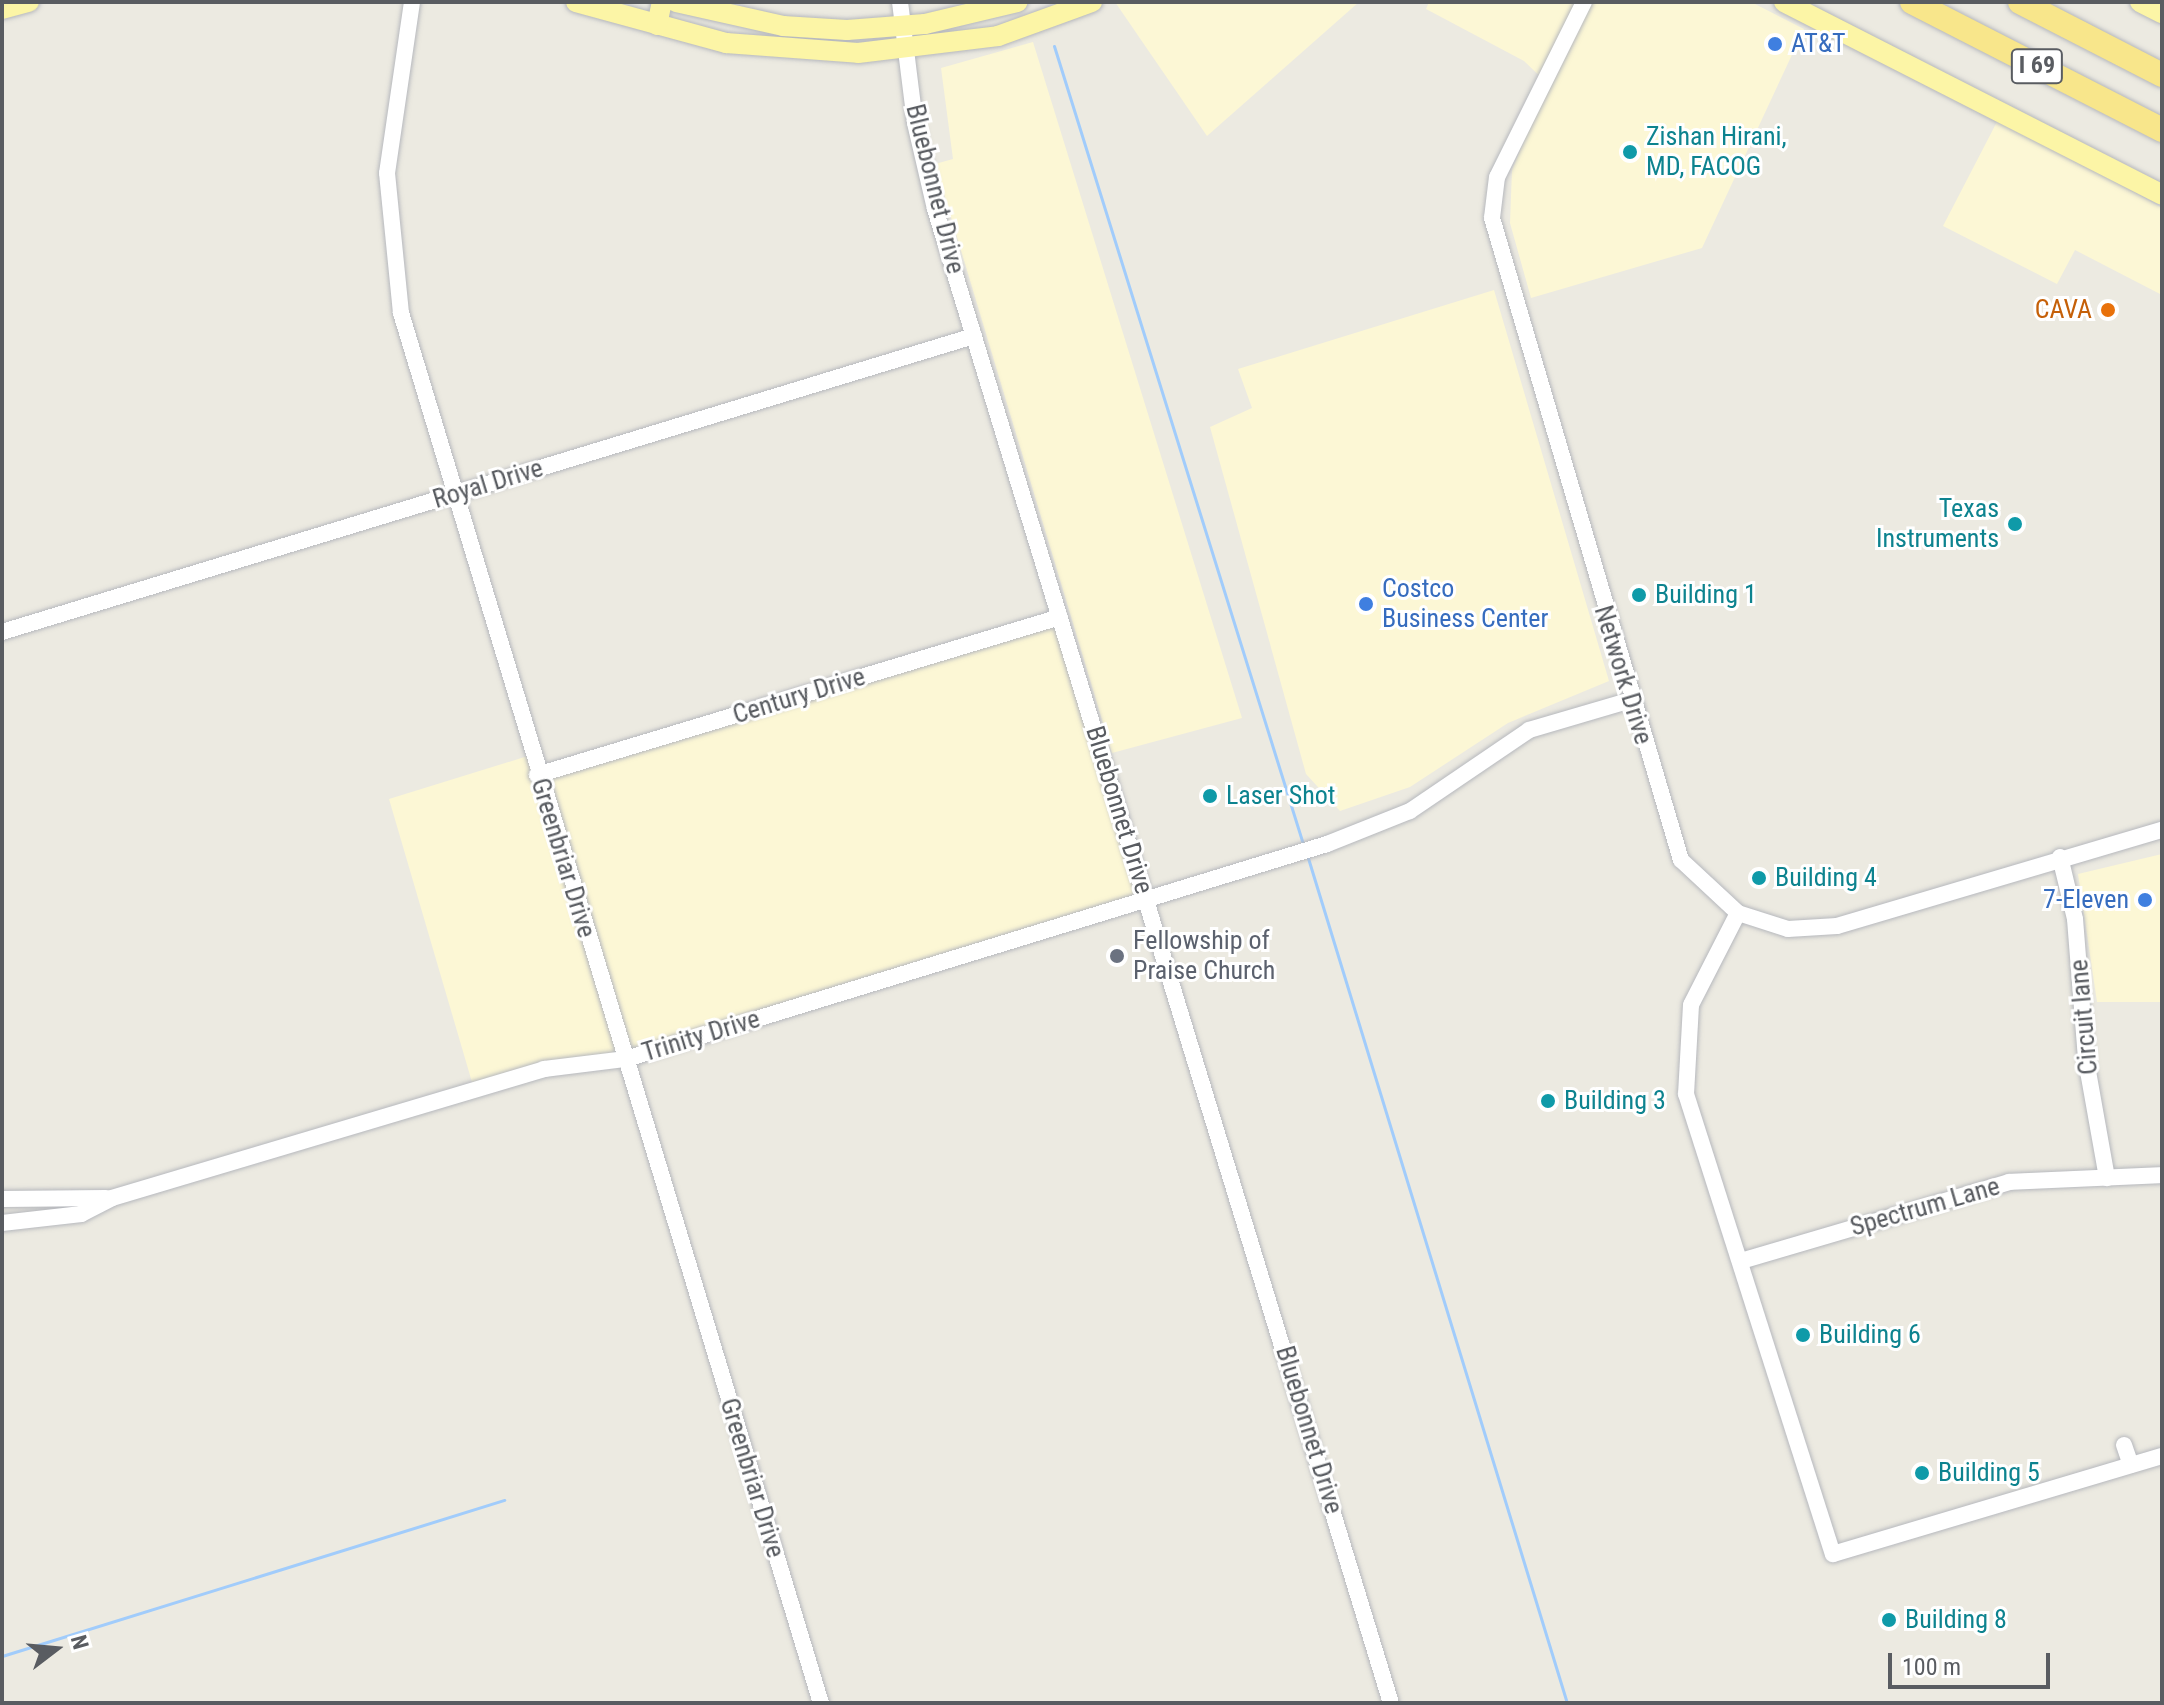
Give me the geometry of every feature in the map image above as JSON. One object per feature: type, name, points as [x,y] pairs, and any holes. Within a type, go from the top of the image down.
[{"type":"highway","name":"I 69","points":[[1912,2],[2162,130]]},
{"type":"highway","name":"I 69","points":[[2020,2],[2162,75]]},
{"type":"main road","points":[[2,9],[29,2]]},
{"type":"main road","points":[[576,2],[657,25],[780,50],[906,51],[998,36],[1092,2]]},
{"type":"main road","points":[[657,25],[662,2]]},
{"type":"main road","points":[[676,2],[783,26],[903,26],[1017,2]]},
{"type":"main road","points":[[1784,2],[2162,195]]},
{"type":"main road","points":[[2140,2],[2162,13]]},
{"type":"main road","points":[[780,50],[783,26]]},
{"type":"street","name":"Greenbriar Drive","points":[[412,2],[388,140],[390,250],[454,494],[537,775],[821,1703]]},
{"type":"street","name":"Bluebonnet Drive","points":[[900,2],[925,175],[1391,1703]]},
{"type":"street","name":"Network Drive","points":[[1584,2],[1499,171],[1492,218],[1631,700],[1681,860],[1738,913],[1788,929],[1837,926],[2060,857],[2162,830]]},
{"type":"street","name":"Royal Drive","points":[[2,632],[974,336]]},
{"type":"street","name":"Century Drive","points":[[537,775],[1060,617]]},
{"type":"street","name":"Trinity Drive","points":[[2,1223],[57,1220],[112,1198],[544,1069],[626,1059],[1327,844],[1410,811],[1529,730],[1631,700]]},
{"type":"street","name":"Circuit lane","points":[[2060,857],[2075,919],[2086,1060],[2107,1178]]},
{"type":"street","points":[[1738,913],[1691,1005],[1686,1094],[1833,1554],[2162,1456]]},
{"type":"street","name":"Spectrum Lane","points":[[1741,1261],[2009,1182],[2162,1175]]},
{"type":"street","name":"Trinity Drive","points":[[2,1199],[112,1198]]},
{"type":"street","points":[[2124,1445],[2131,1465]]},
{"type":"shaded area","points":[[1115,2],[1359,2],[1207,136]]},
{"type":"shaded area","points":[[1429,2],[1751,2],[1804,29],[1702,248],[1531,298],[1510,223],[1512,170],[1548,84],[1524,61],[1426,9]]},
{"type":"shaded area","points":[[1033,42],[1242,718],[1112,753],[935,164],[953,159],[941,68]]},
{"type":"shaded area","points":[[2000,116],[2162,208],[2162,295],[2075,250],[2057,284],[1943,226]]},
{"type":"shaded area","points":[[1494,290],[1609,681],[1508,723],[1410,787],[1340,811],[1306,774],[1210,427],[1252,408],[1238,369]]},
{"type":"shaded area","points":[[1060,617],[1146,901],[626,1059],[474,1089],[389,799],[531,755],[537,775]]},
{"type":"shaded area","points":[[2162,854],[2162,1002],[2097,1002],[2078,874]]},
{"type":"waterway","points":[[1054,46],[1304,847]]},
{"type":"waterway","points":[[1308,858],[1567,1703]]},
{"type":"waterway","points":[[2,1656],[504,1500]]},
{"type":"place","name":"AT&T","points":[[1775,44]]},
{"type":"place","name":"Zishan Hirani, MD, FACOG","points":[[1630,152]]},
{"type":"place","name":"CAVA","points":[[2108,310]]},
{"type":"place","name":"Texas Instruments","points":[[2015,524]]},
{"type":"place","name":"Building 1","points":[[1639,595]]},
{"type":"place","name":"Costco Business Center","points":[[1366,604]]},
{"type":"place","name":"Laser Shot","points":[[1210,796]]},
{"type":"place","name":"Building 4","points":[[1759,878]]},
{"type":"place","name":"7-Eleven","points":[[2145,900]]},
{"type":"place","name":"Fellowship of Praise Church","points":[[1117,956]]},
{"type":"place","name":"Building 3","points":[[1548,1101]]},
{"type":"place","name":"Building 6","points":[[1803,1335]]},
{"type":"place","name":"Building 5","points":[[1922,1473]]},
{"type":"place","name":"Building 8","points":[[1889,1620]]}]
